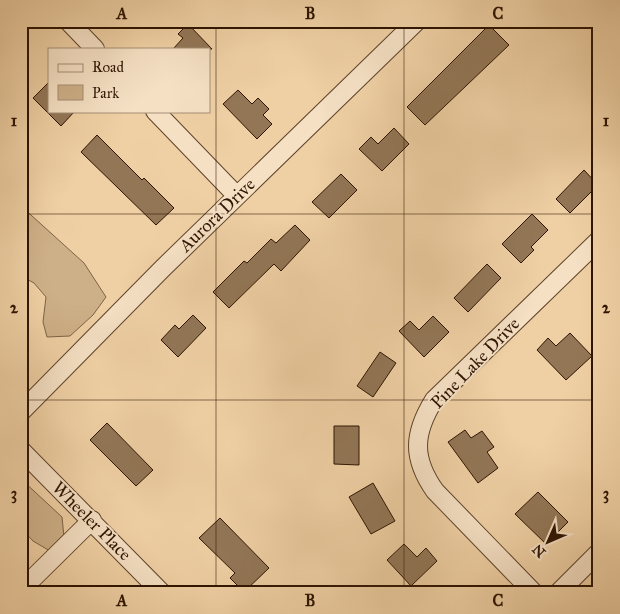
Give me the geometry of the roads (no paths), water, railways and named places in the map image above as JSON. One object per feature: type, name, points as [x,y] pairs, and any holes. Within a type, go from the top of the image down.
[{"type":"street","points":[[68,21],[94,48]]},
{"type":"street","name":"Aurora Drive","points":[[21,412],[237,196],[417,21]]},
{"type":"street","points":[[156,112],[237,196]]},
{"type":"street","name":"Pine Lake Drive","points":[[534,593],[435,491],[424,475],[420,461],[419,434],[424,417],[434,400],[599,240]]},
{"type":"street","name":"Wheeler Place","points":[[21,450],[162,593]]},
{"type":"street","points":[[21,590],[92,520]]},
{"type":"street","points":[[558,593],[599,552]]}]
